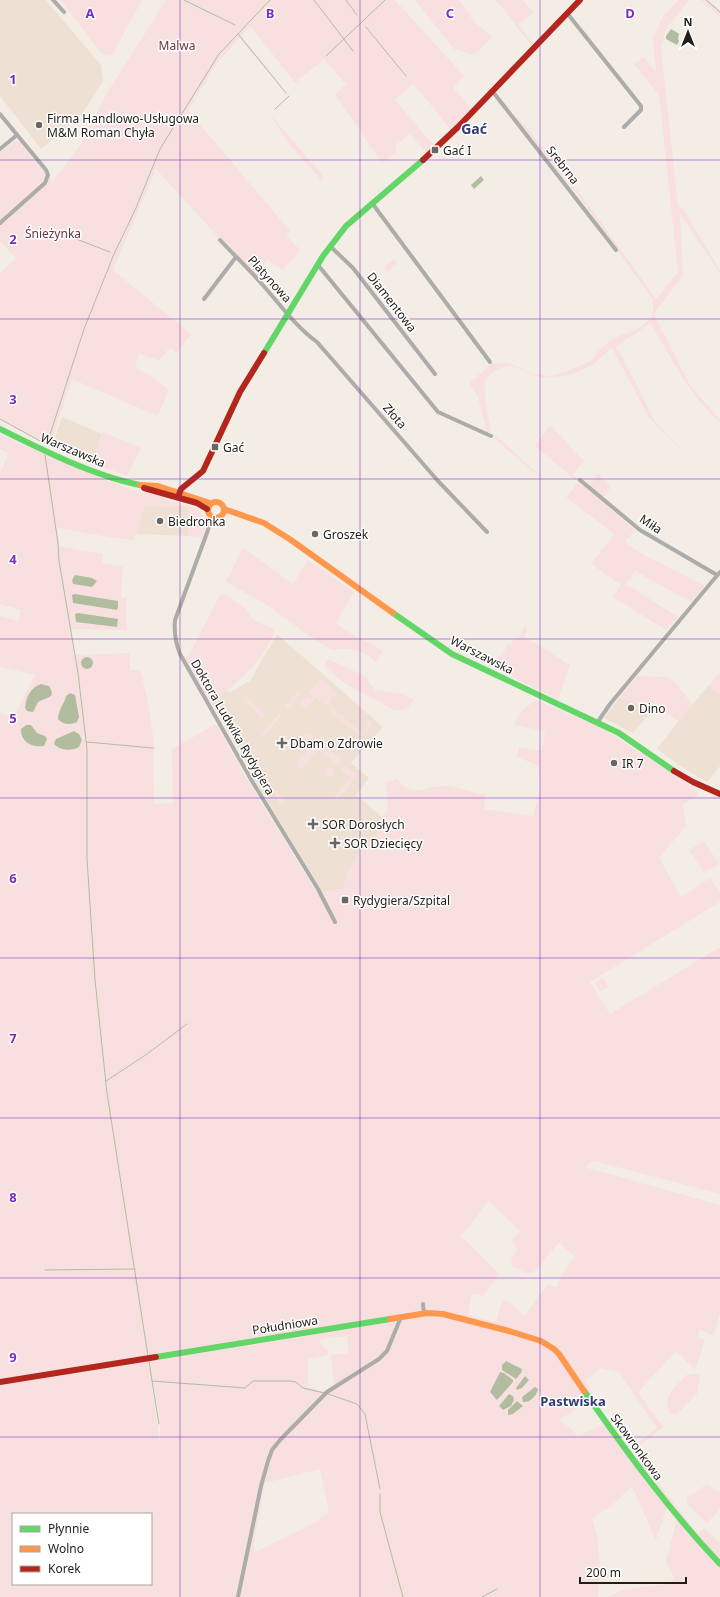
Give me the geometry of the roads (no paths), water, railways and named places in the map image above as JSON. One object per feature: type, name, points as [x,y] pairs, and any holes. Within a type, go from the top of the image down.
[{"type":"street","points":[[53,0],[64,12]]},
{"type":"street","points":[[179,495],[185,484],[203,471],[240,392],[330,246],[346,226],[435,150],[493,92],[580,0]]},
{"type":"street","points":[[567,13],[641,106],[641,110],[624,127]]},
{"type":"street","name":"Srebrna","points":[[493,92],[616,250]]},
{"type":"street","points":[[0,114],[46,170],[48,175],[44,183],[0,223]]},
{"type":"street","points":[[0,149],[17,136]]},
{"type":"street","points":[[372,203],[490,362]]},
{"type":"street","name":"Platynowa","points":[[220,240],[261,283],[288,315]]},
{"type":"street","name":"Diamentowa","points":[[330,246],[353,268],[435,374]]},
{"type":"street","name":"Platynowa","points":[[204,299],[236,257]]},
{"type":"street","points":[[318,265],[438,412],[491,436]]},
{"type":"street","name":"Złota","points":[[288,315],[317,342],[438,480],[487,532]]},
{"type":"street","name":"Warszawska","points":[[0,429],[39,449],[117,480],[139,485],[158,486],[209,506],[215,502],[220,502],[224,512],[246,516],[264,523],[291,540],[452,654],[631,740],[684,777],[720,794]]},
{"type":"street","name":"Miła","points":[[580,480],[640,530],[719,573]]},
{"type":"street","points":[[209,506],[213,518],[224,512]]},
{"type":"street","name":"Doktora Ludwika Rydygiera","points":[[213,518],[176,616],[174,632],[177,646],[180,654],[252,781],[318,889],[335,922]]},
{"type":"street","points":[[598,723],[610,704],[719,573]]},
{"type":"street","points":[[423,1304],[424,1313]]},
{"type":"street","name":"Południowa","points":[[0,1382],[424,1313]]},
{"type":"street","name":"Skowronkowa","points":[[424,1313],[443,1314],[509,1330],[542,1341],[554,1349],[559,1354],[639,1471],[682,1523],[720,1564]]},
{"type":"street","points":[[238,1597],[261,1486],[272,1450],[327,1392],[374,1363],[387,1351],[401,1317]]},
{"type":"waterway","points":[[184,0],[235,25]]},
{"type":"waterway","points":[[47,444],[84,329],[114,254],[136,208],[160,149],[219,54],[270,0]]},
{"type":"waterway","points":[[314,0],[353,51]]},
{"type":"waterway","points":[[346,0],[357,15]]},
{"type":"waterway","points":[[326,56],[385,0]]},
{"type":"waterway","points":[[706,0],[720,12]]},
{"type":"waterway","points":[[366,27],[406,76]]},
{"type":"waterway","points":[[238,34],[286,93]]},
{"type":"waterway","points":[[275,109],[289,96]]},
{"type":"waterway","points":[[63,231],[66,235],[110,252]]},
{"type":"waterway","points":[[0,419],[40,441]]},
{"type":"waterway","points":[[45,455],[58,543],[59,561],[78,673],[87,749],[87,859],[95,980],[107,1093],[148,1356]]},
{"type":"waterway","points":[[87,742],[153,748]]},
{"type":"waterway","points":[[106,1081],[147,1054],[187,1024]]},
{"type":"waterway","points":[[45,1270],[135,1269]]},
{"type":"waterway","points":[[149,1361],[152,1381],[245,1388],[253,1381],[290,1381],[296,1382],[303,1388],[324,1393]]},
{"type":"waterway","points":[[152,1381],[159,1424]]},
{"type":"waterway","points":[[328,1394],[357,1404],[365,1414],[380,1489]]},
{"type":"waterway","points":[[380,1494],[380,1512],[403,1597]]},
{"type":"waterway","points":[[482,1597],[497,1589]]},
{"type":"place","name":"Firma Handlowo-Usługowa M&M Roman Chyła","points":[[39,125]]},
{"type":"place","name":"Gać I","points":[[435,150]]},
{"type":"place","name":"Gać","points":[[215,447]]},
{"type":"place","name":"Biedronka","points":[[160,521]]},
{"type":"place","name":"Groszek","points":[[315,534]]},
{"type":"place","name":"Dino","points":[[631,708]]},
{"type":"place","name":"Dbam o Zdrowie","points":[[282,743]]},
{"type":"place","name":"IR 7","points":[[614,763]]},
{"type":"place","name":"SOR Dorosłych","points":[[313,824]]},
{"type":"place","name":"SOR Dziecięcy","points":[[335,843]]},
{"type":"place","name":"Rydygiera/Szpital","points":[[345,900]]},
{"type":"district","name":"Gać","points":[[474,128]]},
{"type":"district","name":"Pastwiska","points":[[573,1401]]},
{"type":"park label","name":"Malwa","points":[[177,45]]},
{"type":"park label","name":"Śnieżynka","points":[[53,233]]}]
